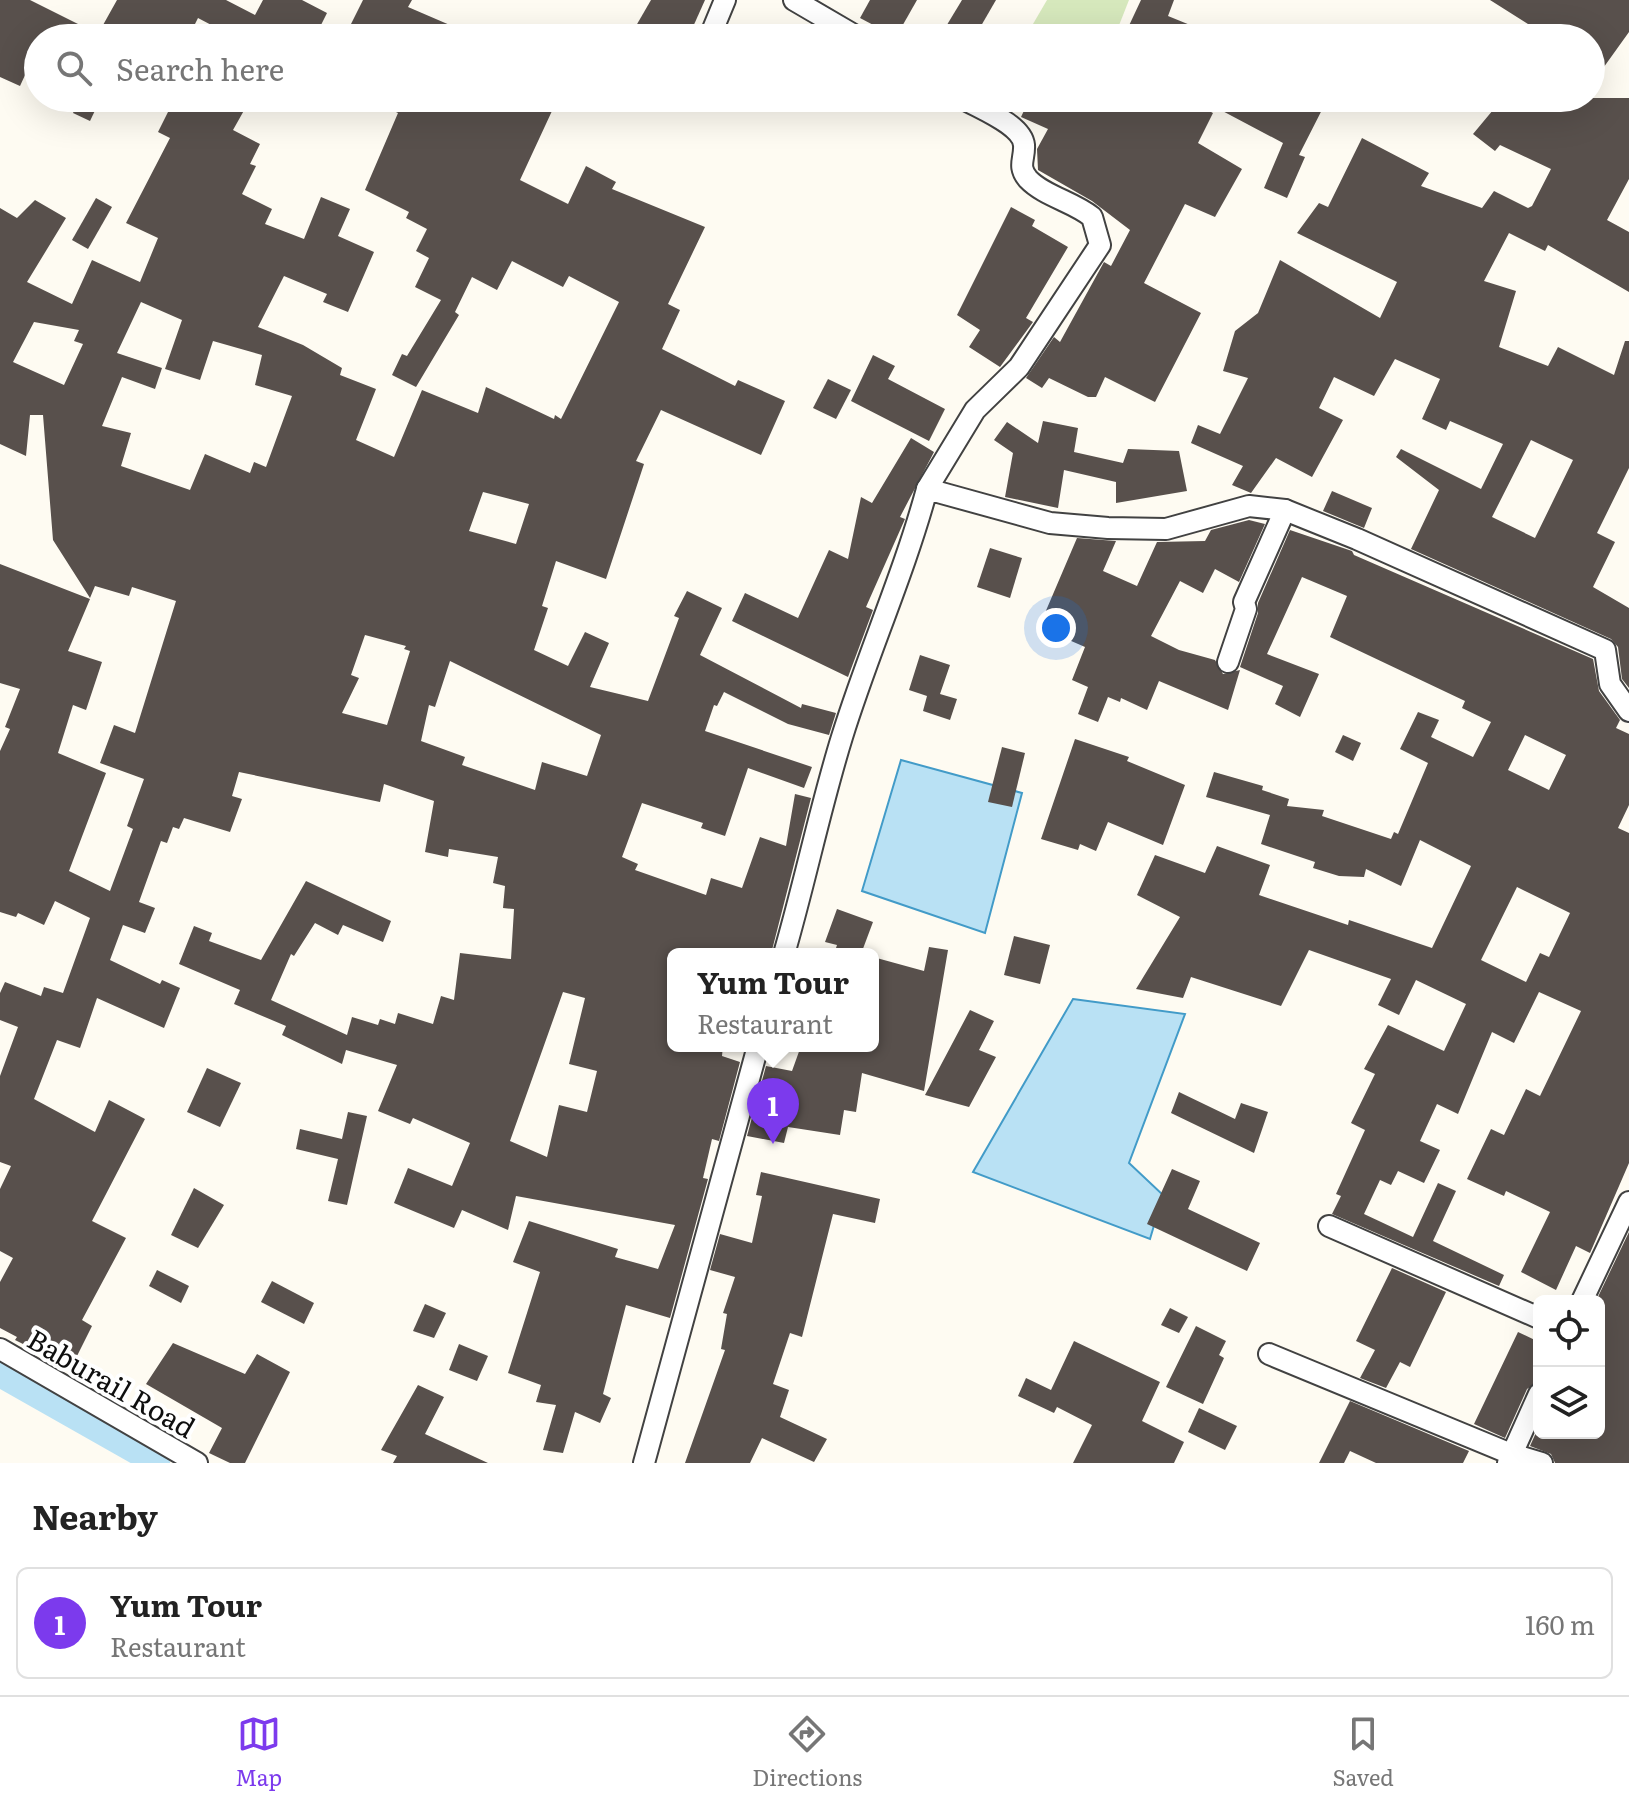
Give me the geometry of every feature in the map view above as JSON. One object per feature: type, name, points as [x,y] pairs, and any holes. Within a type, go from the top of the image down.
[{"type":"street","points":[[715,24],[725,0]]},
{"type":"street","points":[[794,0],[835,24]]},
{"type":"street","points":[[786,948],[842,738],[876,633],[909,556],[927,489],[975,410],[1019,367],[1100,245],[1092,217],[1031,182],[1020,165],[1024,141],[1018,131],[986,112]]},
{"type":"street","points":[[927,489],[1050,523],[1108,528],[1166,529],[1249,506],[1285,510],[1605,650],[1610,684],[1629,711]]},
{"type":"street","points":[[1228,662],[1246,609],[1244,602],[1285,510]]},
{"type":"street","points":[[644,1463],[756,1052]]},
{"type":"street","points":[[1585,1295],[1629,1202]]},
{"type":"street","points":[[1329,1226],[1533,1315]]},
{"type":"street","name":"Baburail Road","points":[[0,1349],[197,1463]]},
{"type":"street","points":[[1269,1354],[1510,1459],[1542,1463]]},
{"type":"street","points":[[1510,1459],[1533,1407]]},
{"type":"green space","points":[[1047,0],[1129,0],[1120,24],[1033,24]]},
{"type":"water","points":[[901,760],[1022,793],[985,933],[862,891]]},
{"type":"water","points":[[1073,999],[1185,1014],[1129,1163],[1163,1195],[1150,1239],[973,1172]]},
{"type":"building","points":[[0,0],[30,0],[78,24],[24,24],[24,77],[20,86],[0,77]]},
{"type":"building","points":[[117,0],[226,0],[255,15],[263,0],[302,0],[327,13],[322,24],[209,24],[198,18],[195,24],[104,24]]},
{"type":"building","points":[[363,0],[412,0],[408,7],[447,24],[351,24]]},
{"type":"building","points":[[651,0],[705,0],[694,24],[637,24]]},
{"type":"building","points":[[870,0],[917,0],[903,24],[871,24],[860,18]]},
{"type":"building","points":[[962,0],[996,0],[982,24],[947,24]]},
{"type":"building","points":[[1141,0],[1174,0],[1168,16],[1188,24],[1130,24]]},
{"type":"building","points":[[1490,0],[1629,0],[1629,32],[1605,65],[1605,24],[1528,24]]},
{"type":"building","points":[[1605,98],[1629,98],[1629,179],[1607,220],[1629,232],[1629,292],[1548,245],[1545,251],[1509,233],[1484,281],[1516,291],[1499,347],[1548,366],[1558,347],[1614,375],[1625,341],[1629,341],[1629,468],[1597,533],[1615,542],[1593,587],[1629,608],[1629,688],[1622,679],[1618,647],[1611,639],[1411,549],[1439,490],[1396,457],[1401,449],[1481,489],[1503,444],[1450,421],[1446,430],[1422,419],[1440,379],[1395,359],[1374,396],[1334,377],[1319,408],[1343,420],[1312,477],[1276,458],[1251,493],[1232,485],[1243,466],[1191,443],[1198,425],[1220,434],[1248,378],[1223,371],[1235,331],[1258,313],[1280,260],[1380,318],[1397,282],[1297,233],[1319,203],[1328,207],[1362,138],[1429,173],[1421,186],[1482,208],[1494,191],[1528,208],[1532,206],[1551,169],[1500,145],[1495,151],[1473,134],[1491,112],[1605,112]],"holes":[[[1531,440],[1573,460],[1535,538],[1492,517]]]},
{"type":"building","points":[[73,112],[94,112],[90,121]]},
{"type":"building","points":[[168,112],[243,112],[233,130],[260,144],[250,164],[256,166],[242,194],[272,209],[265,224],[304,239],[321,197],[350,209],[338,236],[374,252],[348,312],[323,302],[327,294],[284,276],[258,327],[303,345],[342,368],[340,375],[376,389],[356,440],[394,457],[422,390],[478,413],[486,387],[554,419],[555,415],[561,419],[619,302],[569,276],[563,287],[512,261],[497,290],[472,277],[455,312],[459,315],[416,387],[392,375],[402,354],[407,356],[441,300],[415,287],[429,258],[416,251],[427,229],[406,218],[409,212],[365,190],[396,112],[552,112],[520,180],[568,204],[586,166],[616,182],[612,189],[705,227],[668,304],[680,310],[662,349],[735,386],[738,380],[785,401],[761,455],[661,410],[636,461],[644,464],[606,579],[556,561],[542,606],[548,608],[534,650],[568,666],[585,632],[609,643],[590,687],[648,701],[679,618],[674,616],[687,591],[722,608],[700,655],[801,708],[802,704],[836,713],[829,735],[788,724],[724,692],[717,706],[714,705],[705,731],[812,767],[804,788],[748,768],[725,836],[701,828],[703,823],[642,803],[622,857],[638,864],[635,870],[706,895],[711,878],[742,888],[760,837],[786,846],[795,794],[811,798],[773,948],[667,948],[667,1052],[722,1052],[722,1056],[740,1062],[719,1141],[712,1139],[703,1178],[708,1179],[670,1318],[626,1305],[603,1394],[611,1398],[600,1423],[575,1412],[563,1453],[543,1450],[556,1405],[536,1402],[541,1385],[508,1373],[540,1272],[513,1262],[529,1221],[618,1249],[615,1257],[658,1269],[675,1225],[516,1196],[508,1230],[462,1210],[454,1228],[394,1203],[408,1168],[452,1186],[470,1143],[413,1118],[410,1124],[378,1111],[397,1065],[346,1050],[342,1064],[282,1035],[286,1026],[234,1004],[240,990],[179,964],[194,926],[212,933],[209,941],[261,960],[306,881],[391,921],[383,942],[343,925],[338,935],[315,923],[294,956],[291,954],[271,1000],[347,1035],[352,1017],[378,1025],[380,1019],[395,1024],[398,1013],[433,1024],[441,996],[454,1000],[460,953],[511,959],[514,909],[503,908],[505,886],[493,883],[498,857],[449,849],[448,857],[425,852],[434,801],[384,784],[380,802],[239,772],[232,796],[242,799],[230,832],[184,818],[179,829],[173,827],[167,843],[161,841],[139,902],[155,908],[145,933],[123,925],[110,960],[160,984],[162,980],[180,988],[164,1028],[97,998],[80,1048],[57,1040],[34,1099],[95,1132],[109,1100],[145,1119],[92,1221],[126,1238],[82,1320],[92,1326],[71,1368],[15,1340],[17,1337],[0,1328],[0,1282],[13,1258],[0,1251],[0,1189],[11,1166],[0,1162],[0,1076],[18,1027],[0,1020],[0,993],[5,982],[41,996],[44,987],[63,993],[90,918],[55,901],[44,925],[18,913],[16,917],[0,912],[0,751],[10,729],[5,727],[20,689],[0,683],[0,564],[90,599],[68,651],[102,662],[86,710],[73,705],[58,753],[106,773],[69,871],[110,891],[133,829],[127,826],[144,779],[100,763],[114,725],[135,733],[176,601],[132,587],[129,596],[95,586],[90,598],[53,540],[43,415],[30,415],[26,456],[0,444],[0,208],[17,218],[35,200],[66,218],[27,282],[72,304],[92,260],[140,282],[158,238],[126,223],[170,138],[158,132]],"holes":[[[141,302],[182,320],[165,369],[200,380],[213,341],[262,355],[255,385],[292,396],[266,467],[254,462],[250,473],[205,454],[190,490],[121,466],[131,433],[102,426],[122,377],[155,389],[162,368],[117,353]],[[34,322],[79,330],[74,341],[83,344],[64,385],[13,362]],[[483,492],[529,504],[516,544],[469,531]],[[365,635],[406,646],[404,649],[410,651],[387,725],[342,713],[359,678],[351,675]],[[450,661],[601,735],[587,776],[542,762],[535,790],[462,765],[465,757],[421,741],[429,705],[435,707]],[[563,992],[585,998],[569,1064],[597,1071],[587,1112],[559,1105],[547,1157],[510,1141]]]},
{"type":"building","points":[[1023,112],[1211,112],[1198,143],[1242,169],[1215,217],[1185,204],[1144,283],[1201,313],[1155,402],[1105,377],[1096,397],[1088,397],[1049,378],[1042,388],[1026,378],[1054,337],[1060,342],[1104,262],[1111,266],[1130,230],[1092,201],[1038,170],[1037,149],[1048,129],[1021,117]]},
{"type":"building","points":[[1224,112],[1321,112],[1299,155],[1305,157],[1287,198],[1264,188],[1283,143]]},
{"type":"building","points":[[96,198],[112,207],[88,249],[72,240]]},
{"type":"building","points":[[1011,207],[1035,220],[1032,226],[1068,247],[1026,318],[1033,322],[1000,367],[969,347],[980,330],[957,315]]},
{"type":"building","points":[[873,355],[895,366],[888,379],[945,409],[929,441],[851,401]]},
{"type":"building","points":[[828,379],[851,390],[836,419],[813,408]]},
{"type":"building","points":[[1043,421],[1078,428],[1074,452],[1123,463],[1128,449],[1179,451],[1187,491],[1116,503],[1116,482],[1064,470],[1058,508],[1005,497],[1013,453],[994,440],[1007,422],[1038,443]]},
{"type":"building","points":[[911,438],[934,452],[900,517],[905,519],[866,607],[873,610],[848,677],[732,621],[745,593],[798,618],[829,550],[848,559],[861,497],[872,503]]},
{"type":"building","points":[[1332,491],[1372,508],[1364,528],[1323,511]]},
{"type":"building","points":[[1249,520],[1265,524],[1239,582],[1215,569],[1203,593],[1180,581],[1151,636],[1179,650],[1215,660],[1223,674],[1240,670],[1228,710],[1159,681],[1147,710],[1121,698],[1120,702],[1108,697],[1098,722],[1078,714],[1088,687],[1072,680],[1085,647],[1039,627],[1077,538],[1116,541],[1103,571],[1137,586],[1157,542],[1205,541],[1211,530]]},
{"type":"building","points":[[1290,530],[1352,551],[1354,555],[1593,659],[1599,691],[1620,720],[1616,728],[1629,734],[1629,805],[1618,828],[1629,833],[1629,1163],[1590,1253],[1576,1246],[1556,1290],[1521,1272],[1550,1212],[1506,1191],[1504,1196],[1467,1179],[1491,1129],[1504,1135],[1526,1089],[1540,1096],[1581,1011],[1539,992],[1514,1043],[1492,1032],[1458,1114],[1437,1104],[1420,1141],[1440,1150],[1424,1183],[1398,1171],[1391,1185],[1380,1180],[1364,1214],[1413,1237],[1438,1183],[1456,1191],[1433,1241],[1504,1275],[1499,1286],[1332,1214],[1341,1196],[1336,1194],[1365,1130],[1351,1123],[1375,1074],[1364,1069],[1388,1025],[1444,1051],[1466,1004],[1416,980],[1399,1015],[1378,1005],[1391,979],[1309,950],[1281,1006],[1191,977],[1183,998],[1136,989],[1180,917],[1137,895],[1155,855],[1205,873],[1217,846],[1270,865],[1259,895],[1348,925],[1349,920],[1432,948],[1471,866],[1420,840],[1401,886],[1366,869],[1364,877],[1339,876],[1313,868],[1315,862],[1261,844],[1270,815],[1206,797],[1214,772],[1263,786],[1262,790],[1289,799],[1287,806],[1324,810],[1322,816],[1391,839],[1394,832],[1398,834],[1428,763],[1400,749],[1418,712],[1439,720],[1431,737],[1473,757],[1491,722],[1462,708],[1465,701],[1330,637],[1347,596],[1302,577],[1267,654],[1319,674],[1300,717],[1275,704],[1283,686],[1240,667],[1258,613],[1258,603]],"holes":[[[1525,735],[1566,755],[1549,790],[1508,770]],[[1517,887],[1570,913],[1549,957],[1540,953],[1526,982],[1481,960]]]},
{"type":"building","points":[[990,548],[1022,558],[1010,598],[977,587]]},
{"type":"building","points":[[920,655],[950,665],[940,694],[957,699],[950,720],[923,711],[927,696],[909,690]]},
{"type":"building","points":[[1343,735],[1361,743],[1353,761],[1335,752]]},
{"type":"building","points":[[1075,739],[1129,757],[1127,761],[1185,785],[1163,845],[1108,822],[1096,851],[1080,844],[1078,850],[1041,839]]},
{"type":"building","points":[[1002,747],[1025,753],[1012,807],[988,802]]},
{"type":"building","points":[[837,909],[873,922],[863,948],[836,948],[837,945],[825,942]]},
{"type":"building","points":[[1014,936],[1050,945],[1040,984],[1004,975]]},
{"type":"building","points":[[929,947],[948,950],[924,1091],[862,1073],[856,1112],[844,1110],[840,1135],[788,1127],[784,1143],[747,1136],[766,1066],[792,1071],[799,1052],[879,1052],[879,959],[924,971]]},
{"type":"building","points":[[970,1010],[994,1021],[979,1050],[996,1057],[969,1107],[925,1095]]},
{"type":"building","points":[[207,1068],[241,1083],[220,1127],[187,1112]]},
{"type":"building","points":[[1179,1092],[1235,1119],[1241,1103],[1268,1112],[1254,1153],[1171,1113]]},
{"type":"building","points":[[348,1112],[367,1116],[347,1205],[328,1201],[338,1159],[296,1149],[300,1129],[342,1139]]},
{"type":"building","points":[[1172,1169],[1200,1181],[1188,1209],[1260,1243],[1247,1271],[1147,1224]]},
{"type":"building","points":[[761,1172],[880,1199],[875,1223],[833,1214],[802,1337],[790,1333],[773,1384],[789,1390],[780,1417],[827,1439],[814,1462],[762,1438],[750,1463],[685,1463],[725,1350],[721,1349],[727,1314],[723,1313],[735,1277],[710,1270],[720,1234],[752,1243],[762,1196],[756,1195]]},
{"type":"building","points":[[194,1188],[224,1205],[198,1248],[171,1235]]},
{"type":"building","points":[[1629,1232],[1629,1463],[1555,1463],[1551,1454],[1530,1446],[1533,1439],[1605,1439],[1605,1295],[1599,1295]]},
{"type":"building","points":[[1392,1268],[1446,1292],[1410,1367],[1400,1362],[1386,1388],[1360,1378],[1375,1350],[1356,1341]]},
{"type":"building","points":[[157,1270],[189,1286],[181,1303],[149,1286]]},
{"type":"building","points":[[272,1281],[314,1303],[304,1324],[261,1302]]},
{"type":"building","points":[[425,1304],[446,1313],[434,1338],[413,1331]]},
{"type":"building","points":[[1170,1308],[1188,1317],[1179,1333],[1161,1325]]},
{"type":"building","points":[[1196,1326],[1226,1341],[1219,1355],[1224,1358],[1203,1404],[1166,1387]]},
{"type":"building","points":[[1518,1332],[1533,1339],[1533,1385],[1527,1389],[1505,1438],[1474,1424]]},
{"type":"building","points":[[1074,1341],[1160,1382],[1142,1421],[1184,1442],[1174,1463],[1073,1463],[1092,1425],[1057,1407],[1054,1413],[1018,1396],[1026,1378],[1051,1390]]},
{"type":"building","points":[[173,1343],[245,1374],[257,1354],[290,1372],[245,1463],[230,1463],[209,1453],[222,1428],[146,1384]]},
{"type":"building","points":[[459,1344],[488,1356],[477,1381],[449,1370]]},
{"type":"building","points":[[418,1385],[444,1397],[425,1434],[488,1463],[393,1463],[397,1456],[381,1450]]},
{"type":"building","points":[[1350,1401],[1469,1451],[1463,1463],[1376,1463],[1350,1451],[1344,1463],[1319,1463]]},
{"type":"building","points":[[1199,1408],[1237,1426],[1225,1450],[1188,1432]]},
{"type":"waterway","points":[[0,1374],[157,1463]]},
{"type":"place","name":"Yum Tour","points":[[773,1144]]}]
